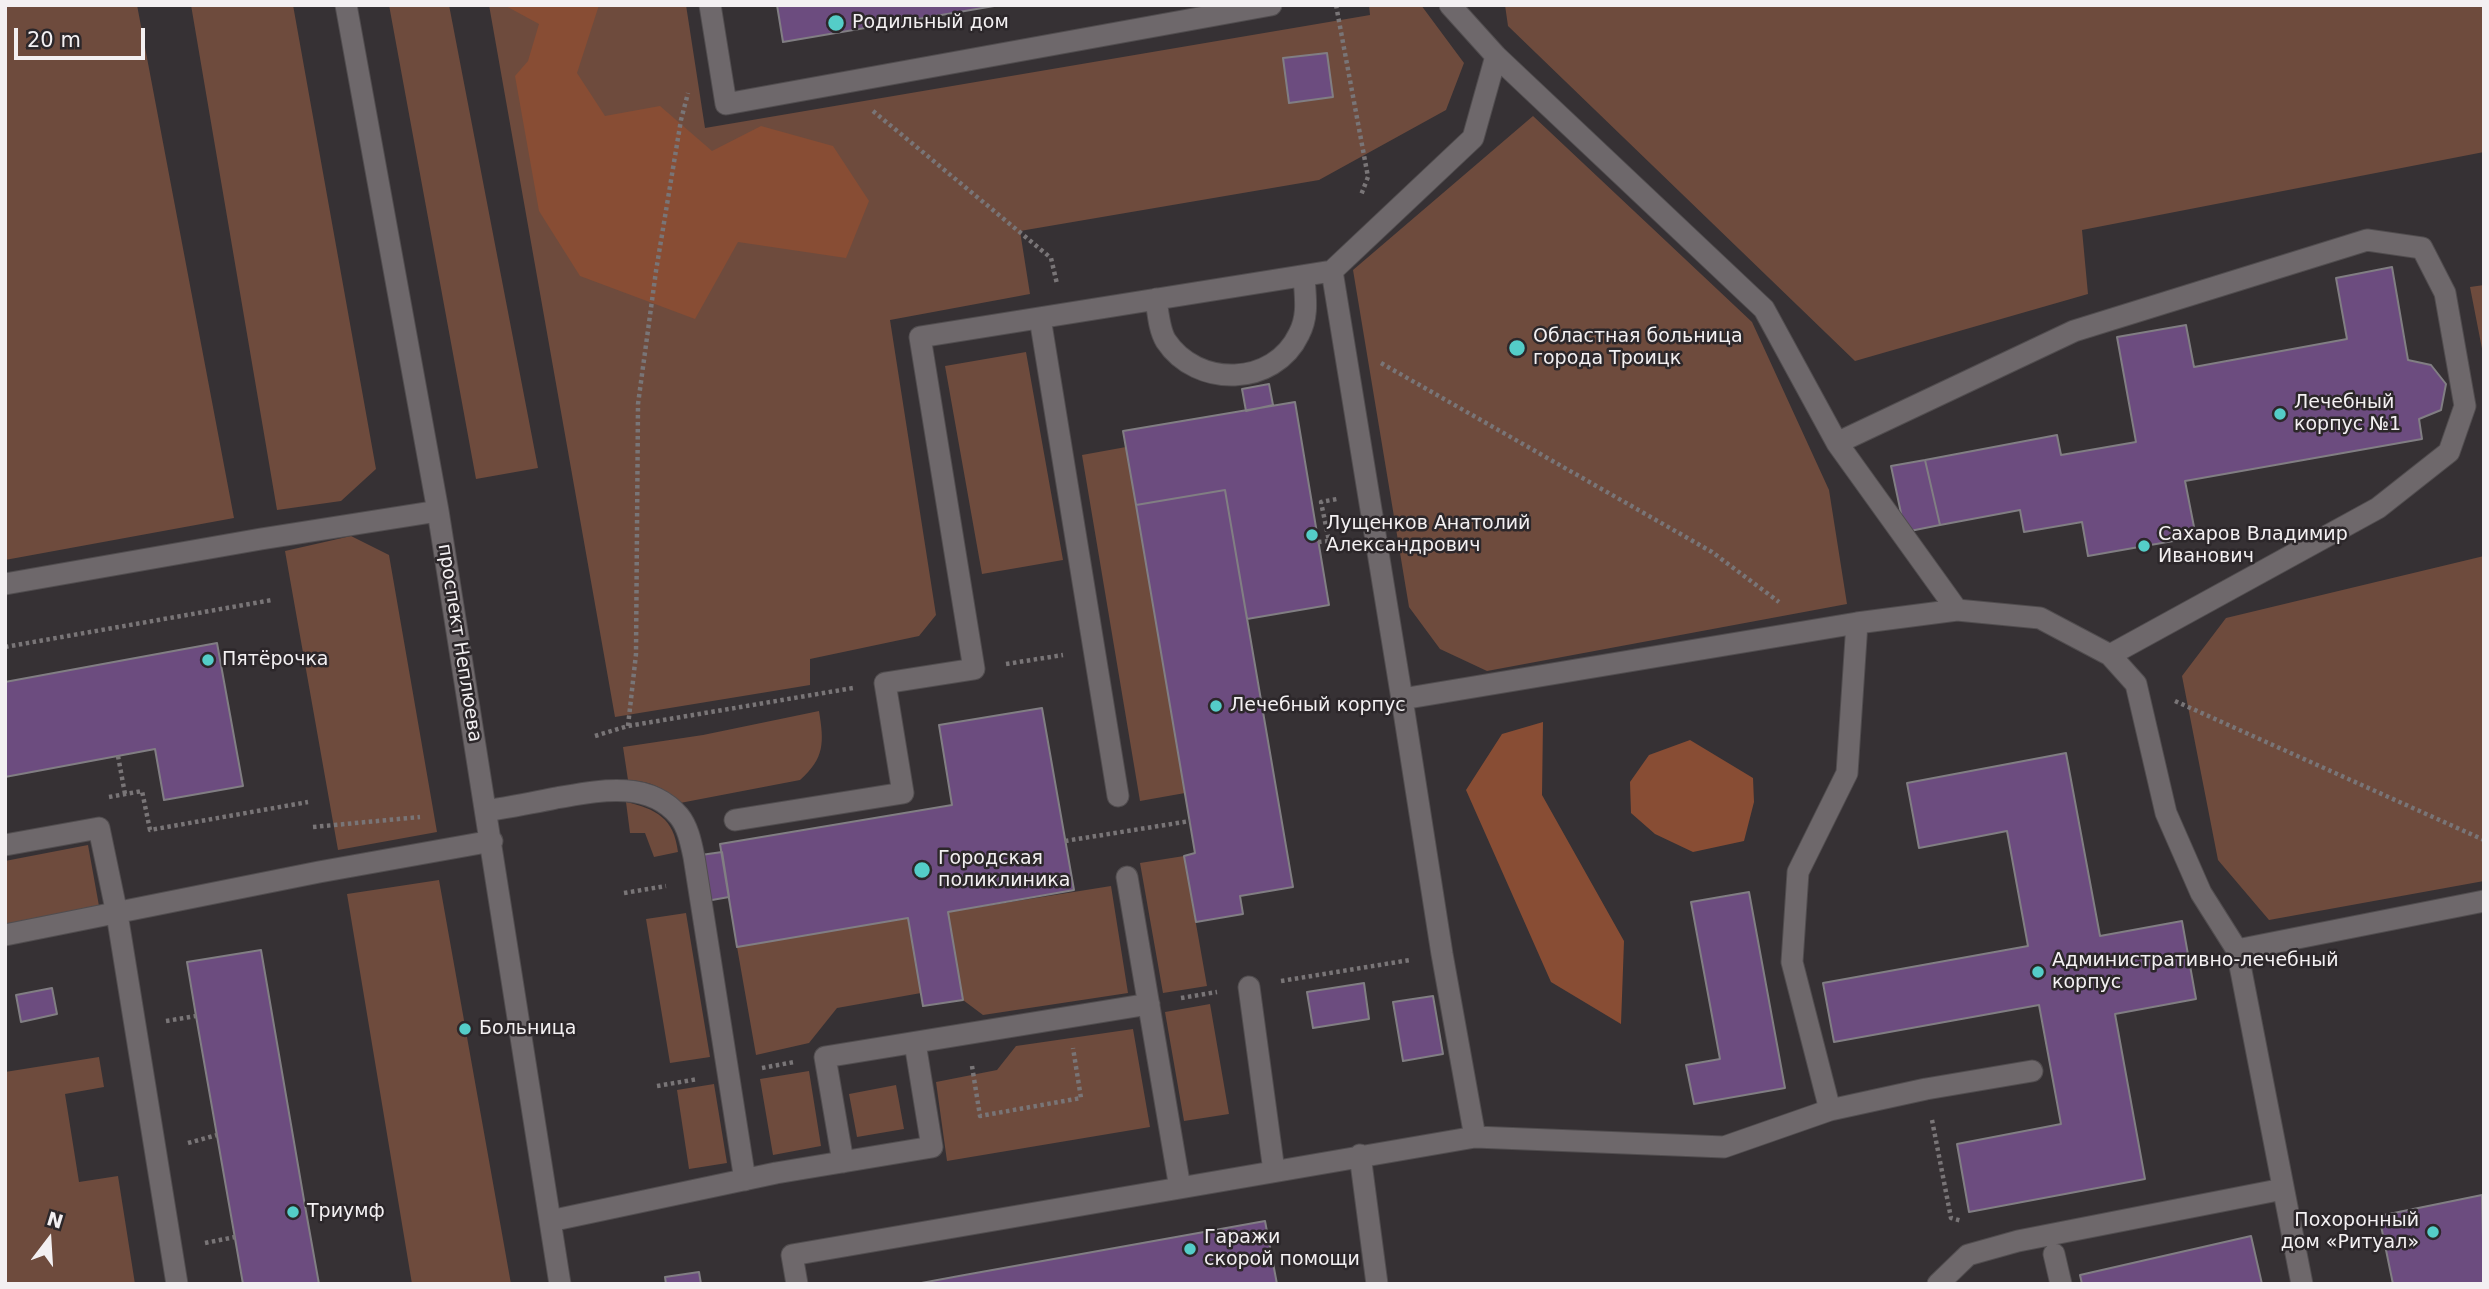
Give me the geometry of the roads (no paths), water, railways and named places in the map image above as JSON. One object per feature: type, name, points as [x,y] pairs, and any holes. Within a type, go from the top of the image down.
[{"type":"street","name":"проспект Неплюева","points":[[346,5],[438,511],[560,1284]]},
{"type":"street","points":[[710,5],[726,104],[1271,5]]},
{"type":"street","points":[[1450,5],[1496,56],[1764,309],[1837,443],[1957,610]]},
{"type":"street","points":[[735,820],[903,793],[885,683],[974,669],[920,337],[1332,271],[1473,138],[1496,56]]},
{"type":"street","points":[[1837,443],[2074,331],[2367,240],[2422,248],[2445,293],[2465,406],[2449,452],[2378,508],[2110,655]]},
{"type":"street","points":[[1332,271],[1442,954],[1475,1137]]},
{"type":"street","points":[[1156,299],[1164,338],[1179,357],[1198,369],[1221,376],[1244,375],[1266,368],[1285,354],[1299,335],[1306,314],[1304,276]]},
{"type":"street","points":[[1040,318],[1118,796]]},
{"type":"street","points":[[5,584],[438,511]]},
{"type":"street","points":[[1402,699],[1817,630],[1957,610],[2040,618],[2110,655],[2136,684],[2166,813],[2201,893],[2237,950],[2302,1284]]},
{"type":"street","points":[[1830,1110],[1792,962],[1798,872],[1847,773],[1857,624]]},
{"type":"street","points":[[486,811],[606,790],[648,795],[665,803],[680,818],[689,836],[745,1180]]},
{"type":"street","points":[[5,845],[99,828],[117,914],[177,1284]]},
{"type":"street","points":[[5,935],[492,841]]},
{"type":"street","points":[[1128,877],[1180,1188]]},
{"type":"street","points":[[2237,950],[2484,901]]},
{"type":"street","points":[[1249,987],[1274,1171]]},
{"type":"street","points":[[843,1162],[825,1057],[1149,1004]]},
{"type":"street","points":[[550,1221],[745,1180],[932,1147],[915,1043]]},
{"type":"street","points":[[797,1284],[792,1255],[1360,1155],[1475,1137],[1724,1147],[1830,1110],[1926,1088],[2032,1071]]},
{"type":"street","points":[[1360,1155],[1377,1284]]},
{"type":"street","points":[[1938,1284],[1968,1255],[2018,1241],[2283,1189]]},
{"type":"street","points":[[2054,1254],[2061,1284]]},
{"type":"place","name":"Родильный дом","points":[[836,23]]},
{"type":"place","name":"Областная больница города Троицк","points":[[1517,348]]},
{"type":"place","name":"Лечебный корпус №1","points":[[2280,414]]},
{"type":"place","name":"Лущенков Анатолий Александрович","points":[[1312,535]]},
{"type":"place","name":"Сахаров Владимир Иванович","points":[[2144,546]]},
{"type":"place","name":"Пятёрочка","points":[[208,660]]},
{"type":"place","name":"Лечебный корпус","points":[[1216,706]]},
{"type":"place","name":"Городская поликлиника","points":[[922,870]]},
{"type":"place","name":"Административно-лечебный корпус","points":[[2038,972]]},
{"type":"place","name":"Больница","points":[[465,1029]]},
{"type":"place","name":"Триумф","points":[[293,1212]]},
{"type":"place","name":"Похоронный дом «Ритуал»","points":[[2433,1232]]},
{"type":"place","name":"Гаражи скорой помощи","points":[[1190,1249]]}]
